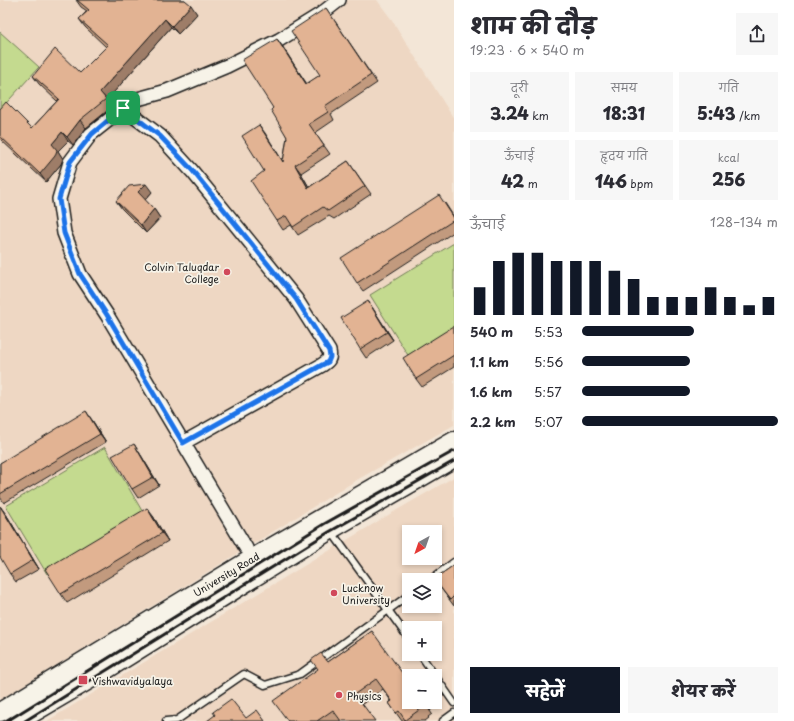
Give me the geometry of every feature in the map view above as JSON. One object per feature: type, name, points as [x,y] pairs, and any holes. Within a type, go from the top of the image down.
[{"type":"main road","name":"University Road","points":[[0,712],[249,553],[454,441]]},
{"type":"main road","name":"University Road","points":[[18,721],[99,674],[330,530],[454,458]]},
{"type":"street","points":[[249,553],[107,315],[80,274],[64,233],[59,199],[70,162],[92,134],[134,100],[167,91],[227,66],[279,40],[321,14],[339,0]]},
{"type":"street","points":[[123,108],[160,136],[192,170],[296,299],[329,351],[330,357],[328,362],[183,443]]},
{"type":"lane","points":[[330,530],[402,629]]},
{"type":"lane","points":[[439,573],[454,562]]},
{"type":"lane","points":[[166,721],[177,720],[244,674],[265,685],[300,674],[402,600]]},
{"type":"lane","points":[[425,661],[454,703]]},
{"type":"lane","points":[[443,721],[454,713]]},
{"type":"shaded area","name":"Colvin Taluqdar College","points":[[0,0],[377,0],[392,20],[454,119],[454,425],[355,481],[0,700]]},
{"type":"shaded area","name":"Lucknow University","points":[[454,477],[454,721],[47,721],[390,514]]},
{"type":"green space","points":[[0,32],[39,67],[0,110]]},
{"type":"green space","points":[[454,243],[454,333],[411,360],[370,295]]},
{"type":"green space","points":[[105,447],[145,516],[47,574],[6,506]]},
{"type":"building","points":[[77,0],[185,0],[191,5],[172,26],[165,19],[100,92],[106,99],[80,120],[67,137],[62,132],[52,144],[57,150],[55,156],[40,174],[0,136],[0,109],[6,102],[32,128],[59,99],[33,76],[55,49],[80,73],[108,45],[79,19],[89,10]]},
{"type":"building","points":[[326,8],[371,75],[325,106],[328,112],[309,124],[324,146],[295,165],[308,188],[348,161],[365,186],[328,211],[323,207],[293,227],[286,216],[277,221],[251,181],[264,171],[242,136],[259,125],[283,162],[287,137],[271,110],[273,108],[242,60],[277,39],[306,84],[320,75],[291,31]]},
{"type":"building","points":[[146,184],[138,192],[154,209],[141,225],[116,201],[129,186]]},
{"type":"building","points":[[439,195],[454,220],[357,283],[341,258]]},
{"type":"building","points":[[368,301],[387,332],[360,349],[341,318]]},
{"type":"building","points":[[454,326],[454,355],[416,379],[403,358]]},
{"type":"building","points":[[86,411],[100,434],[0,494],[0,463]]},
{"type":"building","points":[[134,444],[153,477],[132,489],[112,456]]},
{"type":"building","points":[[0,506],[33,560],[10,574],[0,557]]},
{"type":"building","points":[[147,508],[162,533],[61,594],[45,569]]},
{"type":"building","points":[[454,565],[454,596],[450,600],[442,590],[442,573]]},
{"type":"building","name":"Physics","points":[[372,631],[402,673],[402,709],[421,709],[405,720],[399,711],[396,713],[389,703],[392,701],[376,679],[355,694],[375,721],[341,721],[333,710],[317,721],[288,721],[273,701],[318,669],[311,660],[321,653],[328,662]]},
{"type":"building","points":[[231,699],[246,718],[257,710],[265,721],[207,721],[215,715],[213,712]]},
{"type":"railway","points":[[7,721],[324,524],[454,451]]},
{"type":"railway","points":[[25,721],[329,532],[454,461]]},
{"type":"place","name":"Colvin Taluqdar College","points":[[227,272]]},
{"type":"place","name":"Lucknow University","points":[[334,593]]},
{"type":"place","name":"Vishwavidyalaya","points":[[83,680]]},
{"type":"place","name":"Physics","points":[[339,695]]},
{"type":"route","points":[[123,108],[160,136],[192,170],[296,299],[329,351],[330,357],[328,362],[183,443],[107,315],[80,274],[64,233],[59,199],[70,162],[92,134],[123,108]]}]
